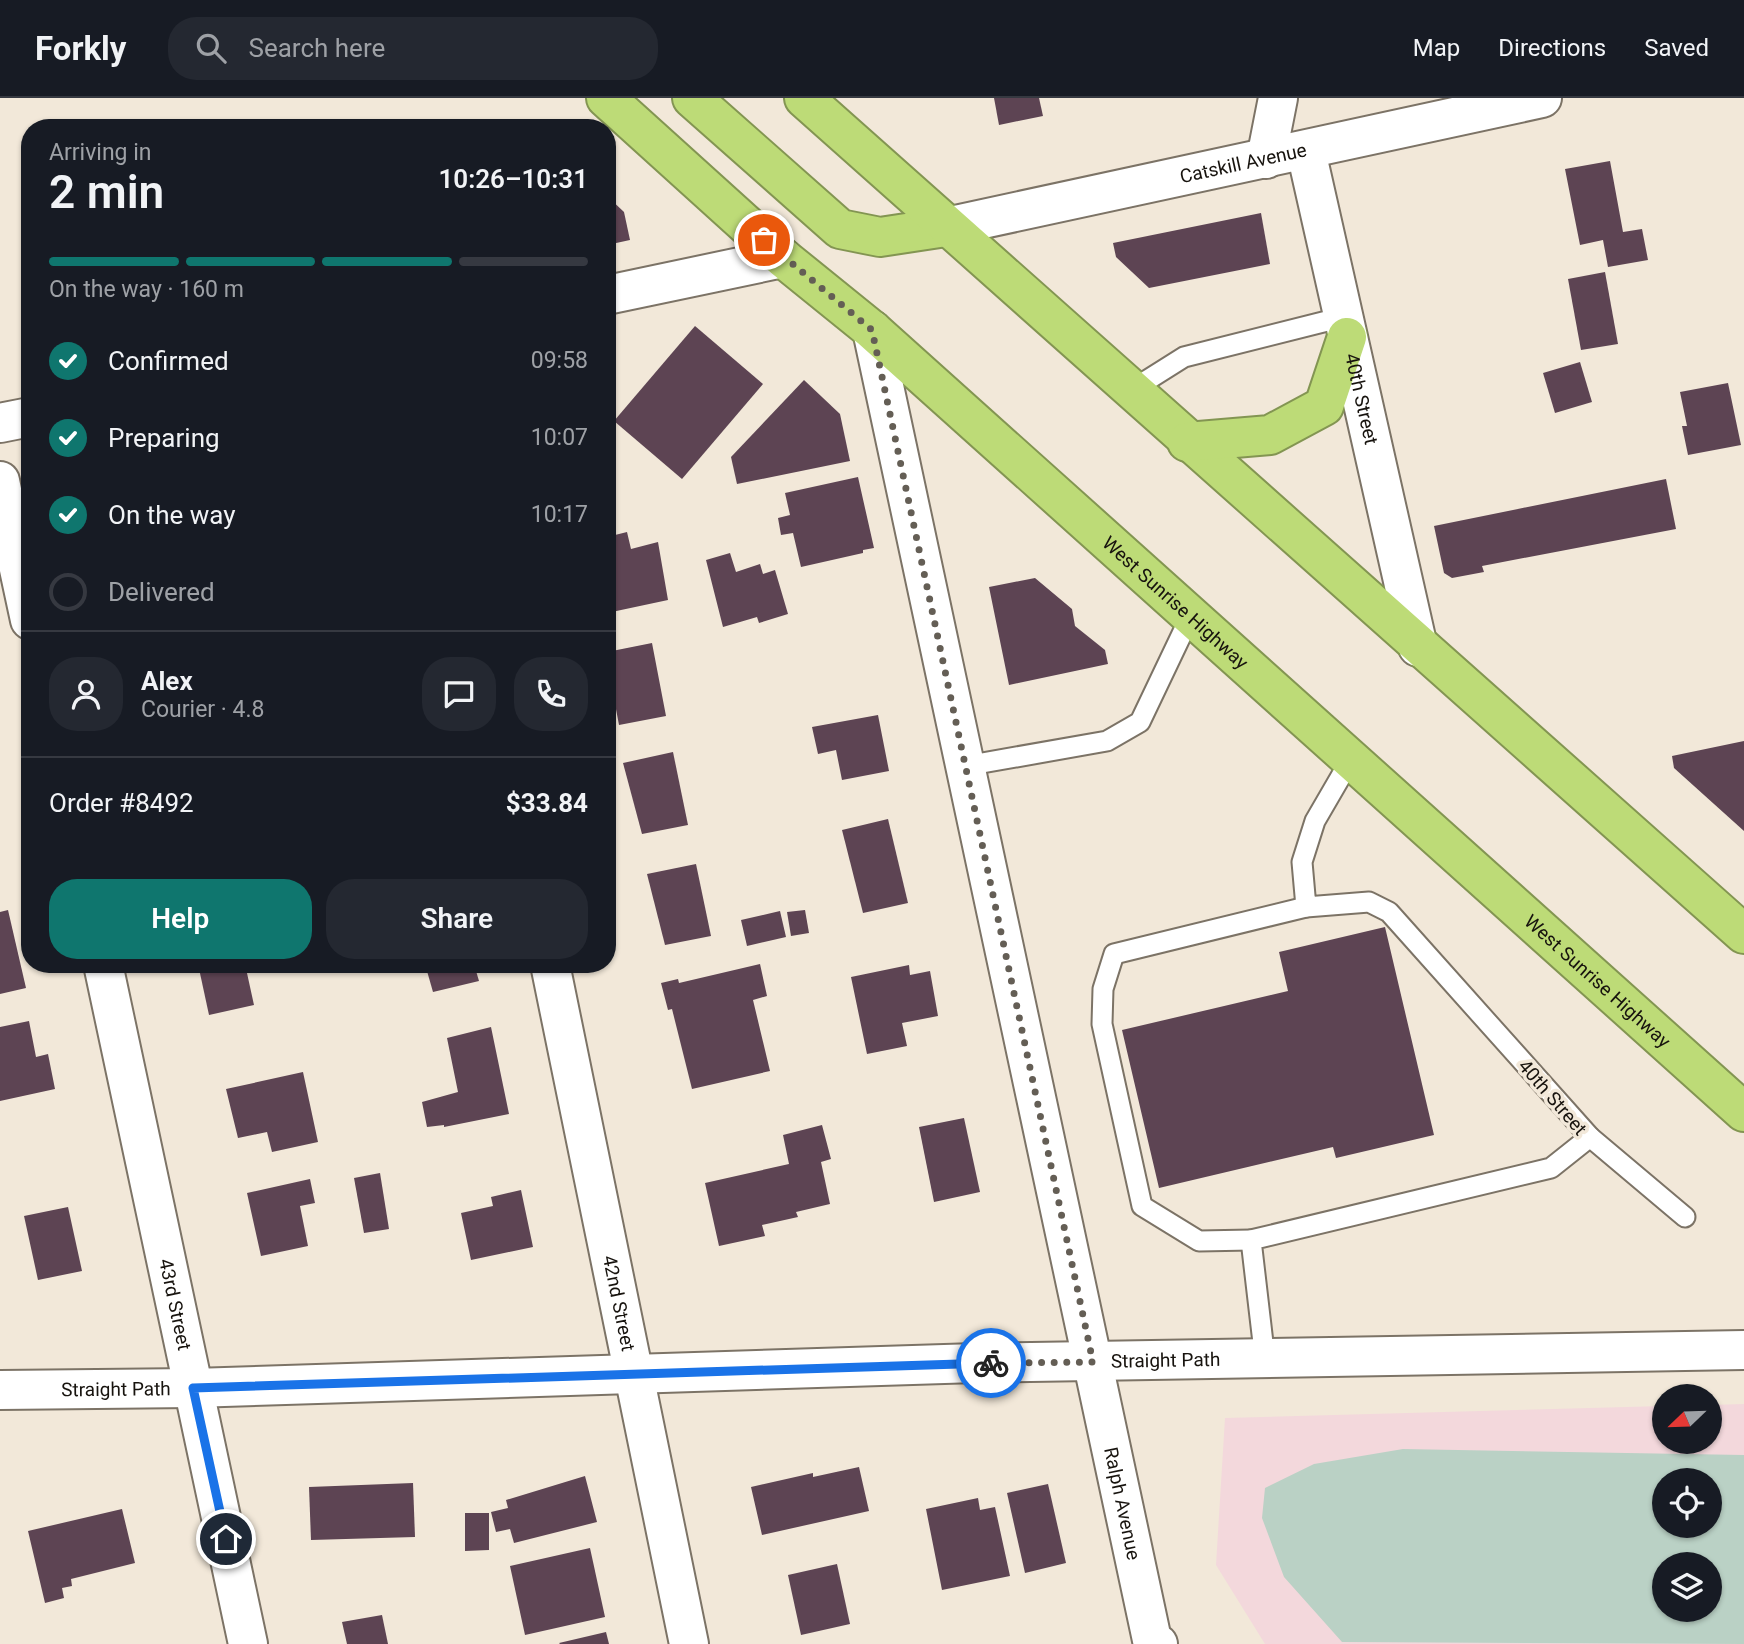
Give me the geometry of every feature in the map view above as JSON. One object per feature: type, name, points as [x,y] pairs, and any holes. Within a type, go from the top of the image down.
[{"type":"highway","name":"West Sunrise Highway","points":[[606,98],[783,258],[872,330],[1744,1112]]},
{"type":"highway","points":[[692,98],[840,229],[880,237],[946,227]]},
{"type":"highway","points":[[803,98],[1187,442],[1744,934]]},
{"type":"highway","points":[[1187,442],[1270,435],[1324,406],[1345,327]]},
{"type":"street","points":[[1266,159],[1278,98]]},
{"type":"street","name":"Catskill Avenue","points":[[946,227],[1542,98]]},
{"type":"street","name":"40th Street","points":[[1306,150],[1418,646]]},
{"type":"street","points":[[616,293],[783,258]]},
{"type":"street","name":"Ralph Avenue","points":[[872,330],[1093,1362],[1146,1642]]},
{"type":"street","points":[[0,423],[21,419]]},
{"type":"street","points":[[0,481],[21,578]]},
{"type":"street","name":"43rd Street","points":[[105,973],[248,1644]]},
{"type":"street","name":"42nd Street","points":[[552,973],[689,1644]]},
{"type":"street","name":"Straight Path","points":[[0,1390],[193,1388],[1093,1362],[1744,1350]]},
{"type":"lane","points":[[1130,391],[1184,357],[1345,327]]},
{"type":"lane","points":[[965,766],[1107,741],[1140,722],[1191,615]]},
{"type":"lane","points":[[1307,906],[1302,862],[1315,821],[1351,759]]},
{"type":"lane","name":"40th Street","points":[[1369,902],[1389,912],[1590,1138],[1551,1168],[1251,1240],[1199,1241],[1142,1206],[1102,1024],[1103,989],[1114,954],[1307,906],[1369,902]]},
{"type":"lane","points":[[1590,1138],[1685,1217]]},
{"type":"lane","points":[[1251,1240],[1265,1360]]},
{"type":"shaded area","points":[[1744,1404],[1744,1644],[1265,1644],[1216,1565],[1225,1418],[1652,1406],[1652,1454],[1722,1454],[1722,1405]]},
{"type":"green space","points":[[1403,1449],[1744,1455],[1744,1644],[1342,1642],[1284,1577],[1262,1518],[1265,1488],[1314,1464]]},
{"type":"building","points":[[994,98],[1039,98],[1043,116],[999,125]]},
{"type":"building","points":[[1610,161],[1623,232],[1642,229],[1648,260],[1608,267],[1603,240],[1580,245],[1565,169]]},
{"type":"building","points":[[616,204],[624,212],[630,240],[616,243]]},
{"type":"building","points":[[1261,213],[1270,264],[1149,288],[1116,257],[1113,243]]},
{"type":"building","points":[[1605,272],[1618,344],[1581,350],[1568,279]]},
{"type":"building","points":[[695,326],[763,384],[682,479],[616,423],[616,419]]},
{"type":"building","points":[[1580,362],[1592,402],[1555,413],[1543,373]]},
{"type":"building","points":[[804,380],[840,414],[850,461],[737,484],[731,457]]},
{"type":"building","points":[[1728,383],[1741,445],[1688,455],[1682,426],[1687,426],[1680,392]]},
{"type":"building","points":[[858,477],[874,548],[801,567],[793,533],[781,535],[778,518],[790,515],[785,493]]},
{"type":"building","points":[[1666,479],[1676,529],[1482,566],[1484,572],[1452,578],[1444,573],[1434,526]]},
{"type":"building","points":[[627,532],[631,549],[658,542],[668,600],[616,611],[616,535]]},
{"type":"building","points":[[730,553],[736,572],[760,564],[763,574],[775,570],[788,614],[759,623],[757,617],[723,627],[706,560]]},
{"type":"building","points":[[1035,578],[1072,609],[1075,626],[1105,650],[1108,664],[1009,685],[989,587]]},
{"type":"building","points":[[652,643],[666,716],[619,725],[616,709],[616,650]]},
{"type":"building","points":[[878,715],[889,771],[842,780],[836,750],[818,754],[812,727]]},
{"type":"building","points":[[1744,741],[1744,831],[1674,768],[1672,756]]},
{"type":"building","points":[[673,752],[688,825],[642,834],[623,763]]},
{"type":"building","points":[[888,819],[908,903],[863,913],[842,830]]},
{"type":"building","points":[[696,864],[711,936],[665,945],[647,874]]},
{"type":"building","points":[[8,910],[26,988],[0,994],[0,912]]},
{"type":"building","points":[[805,910],[809,933],[791,936],[787,912]]},
{"type":"building","points":[[780,911],[786,937],[747,946],[741,920]]},
{"type":"building","points":[[1385,927],[1434,1135],[1336,1158],[1333,1147],[1159,1188],[1122,1030],[1288,991],[1279,952]]},
{"type":"building","points":[[760,964],[767,996],[753,1000],[770,1071],[692,1089],[672,1009],[668,1010],[661,983],[678,979],[679,983]]},
{"type":"building","points":[[909,965],[910,975],[930,971],[938,1016],[902,1023],[907,1046],[867,1054],[851,977]]},
{"type":"building","points":[[200,973],[247,973],[254,1005],[209,1015]]},
{"type":"building","points":[[428,973],[477,973],[479,981],[433,992]]},
{"type":"building","points":[[29,1021],[36,1057],[48,1054],[55,1089],[0,1101],[0,1027]]},
{"type":"building","points":[[491,1027],[509,1114],[444,1127],[427,1127],[422,1102],[458,1092],[447,1038]]},
{"type":"building","points":[[303,1072],[318,1142],[272,1152],[267,1132],[238,1138],[226,1089]]},
{"type":"building","points":[[964,1118],[980,1192],[934,1202],[919,1127]]},
{"type":"building","points":[[822,1125],[831,1159],[821,1162],[830,1204],[796,1212],[798,1217],[762,1225],[765,1236],[719,1246],[705,1183],[789,1164],[783,1135]]},
{"type":"building","points":[[380,1173],[389,1229],[364,1233],[354,1178]]},
{"type":"building","points":[[310,1179],[315,1203],[300,1206],[308,1246],[261,1256],[247,1193]]},
{"type":"building","points":[[521,1190],[533,1247],[471,1260],[461,1213],[493,1206],[491,1197]]},
{"type":"building","points":[[68,1207],[82,1271],[38,1280],[24,1216]]},
{"type":"building","points":[[859,1467],[869,1511],[762,1535],[751,1487],[813,1473],[813,1477]]},
{"type":"building","points":[[585,1476],[597,1522],[514,1543],[510,1529],[496,1532],[491,1512],[508,1508],[506,1500]]},
{"type":"building","points":[[413,1483],[415,1537],[311,1540],[309,1487]]},
{"type":"building","points":[[1048,1484],[1066,1563],[1025,1573],[1007,1493]]},
{"type":"building","points":[[978,1498],[980,1510],[995,1507],[1010,1576],[942,1590],[926,1509]]},
{"type":"building","points":[[122,1509],[135,1563],[71,1579],[72,1586],[62,1588],[64,1598],[45,1603],[28,1531]]},
{"type":"building","points":[[465,1513],[489,1513],[489,1550],[465,1551]]},
{"type":"building","points":[[590,1548],[605,1617],[525,1635],[510,1566]]},
{"type":"building","points":[[837,1564],[850,1624],[801,1635],[788,1575]]},
{"type":"building","points":[[382,1615],[388,1644],[347,1644],[342,1622]]},
{"type":"building","points":[[606,1632],[609,1644],[559,1643]]},
{"type":"way so far","points":[[764,240],[872,330],[1093,1362],[991,1363]]},
{"type":"route","points":[[226,1539],[193,1388],[991,1363]]}]
